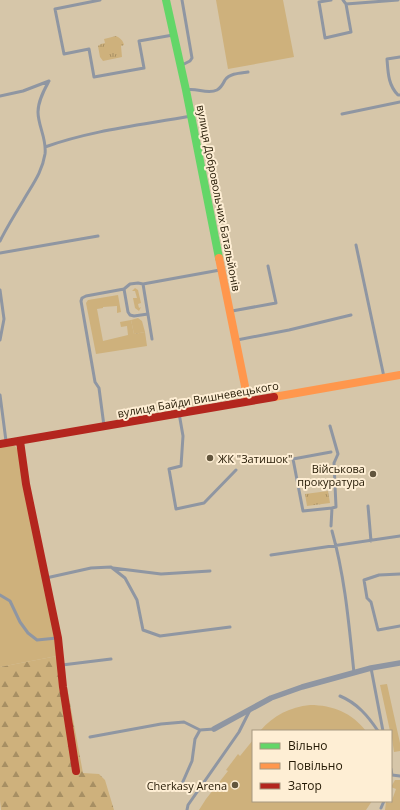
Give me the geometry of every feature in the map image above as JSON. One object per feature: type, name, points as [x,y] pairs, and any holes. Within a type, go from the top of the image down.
[{"type":"street","name":"вулиця Добровольчих Батальйонів","points":[[166,0],[186,90],[248,401]]},
{"type":"street","name":"вулиця Байди Вишневецького","points":[[3,444],[400,375]]},
{"type":"street","points":[[20,441],[26,484],[58,638],[60,665],[76,771]]},
{"type":"street","points":[[214,729],[271,698],[302,687],[371,668],[400,663]]},
{"type":"lane","points":[[100,0],[55,8],[64,54],[89,49],[94,77],[144,68],[139,41],[174,35]]},
{"type":"lane","points":[[180,66],[190,61],[192,58],[182,0]]},
{"type":"lane","points":[[331,0],[319,2],[325,38],[351,32],[344,0]]},
{"type":"lane","points":[[346,4],[398,0]]},
{"type":"lane","points":[[400,57],[387,59],[388,77],[393,90],[400,95]]},
{"type":"lane","points":[[186,90],[193,88],[207,92],[215,91],[221,87],[226,78],[229,76],[248,72]]},
{"type":"lane","points":[[0,96],[23,91],[49,81],[42,95],[38,109],[38,119],[45,147],[43,163],[37,178],[0,241]]},
{"type":"lane","points":[[342,114],[400,102]]},
{"type":"lane","points":[[45,147],[59,142],[110,130],[191,116]]},
{"type":"lane","points":[[0,253],[98,236]]},
{"type":"lane","points":[[356,245],[384,377]]},
{"type":"lane","points":[[230,312],[276,303],[268,266]]},
{"type":"lane","points":[[104,426],[99,388],[95,382],[82,300],[86,296],[124,289],[130,284],[143,284],[222,270]]},
{"type":"lane","points":[[143,284],[152,340]]},
{"type":"lane","points":[[124,289],[128,312],[130,315],[134,316],[148,314]]},
{"type":"lane","points":[[0,290],[4,322],[0,340]]},
{"type":"lane","points":[[236,340],[289,330],[351,315]]},
{"type":"lane","points":[[0,395],[3,444]]},
{"type":"lane","points":[[179,413],[183,436],[181,466],[169,469],[176,509],[204,503],[236,470]]},
{"type":"lane","points":[[330,426],[338,454],[334,463],[336,507],[303,511],[293,458],[331,452]]},
{"type":"lane","points":[[368,506],[371,541]]},
{"type":"lane","points":[[331,526],[332,508]]},
{"type":"lane","points":[[332,531],[348,615],[354,673]]},
{"type":"lane","points":[[271,555],[400,536]]},
{"type":"lane","points":[[46,578],[91,568],[111,567],[161,574],[210,571]]},
{"type":"lane","points":[[111,567],[125,578],[137,600],[142,630],[160,636],[230,627]]},
{"type":"lane","points":[[400,574],[379,575],[364,580],[367,598],[371,602],[378,630],[400,626]]},
{"type":"lane","points":[[0,595],[10,601],[20,622],[28,633],[37,640],[58,638]]},
{"type":"lane","points":[[60,665],[111,659]]},
{"type":"lane","points":[[371,668],[383,730]]},
{"type":"lane","points":[[340,696],[350,700],[360,709],[377,730]]},
{"type":"lane","points":[[187,810],[188,805],[239,732],[250,710]]},
{"type":"lane","points":[[90,736],[161,724],[184,722],[200,730],[214,729]]},
{"type":"lane","points":[[181,786],[192,761],[194,739],[200,730]]},
{"type":"lane","points":[[392,775],[400,776]]},
{"type":"lane","points":[[381,808],[384,802]]},
{"type":"green space","points":[[216,0],[283,0],[294,57],[228,69]]},
{"type":"green space","points":[[116,36],[124,43],[124,45],[121,46],[122,57],[103,61],[100,57],[98,46],[105,43],[104,39]]},
{"type":"green space","points":[[135,288],[138,290],[141,303],[138,304],[139,308],[141,307],[139,311],[135,308],[133,298],[137,298],[135,291],[132,291]]},
{"type":"green space","points":[[118,295],[121,312],[117,313],[117,306],[97,309],[103,341],[128,335],[127,326],[121,327],[120,322],[131,320],[134,334],[145,332],[147,346],[96,354],[86,303],[88,300]]},
{"type":"green space","points":[[138,318],[142,321],[145,332],[134,334],[131,320]]},
{"type":"green space","points":[[11,444],[18,450],[57,638],[57,656],[0,667],[0,447]]},
{"type":"green space","points":[[328,491],[330,503],[307,506],[305,494]]},
{"type":"green space","points":[[57,656],[62,687],[67,687],[83,773],[99,774],[105,780],[114,810],[1,810],[0,667]]},
{"type":"green space","points":[[387,684],[400,743],[400,751],[394,752],[392,730],[390,730],[380,685]]},
{"type":"green space","points":[[318,705],[334,708],[355,719],[365,730],[261,730],[277,716],[289,710],[303,706]]},
{"type":"green space","name":"Cherkasy Arena","points":[[252,741],[252,802],[371,802],[366,810],[199,810],[228,771],[226,770],[238,754],[240,756]]},
{"type":"green space","points":[[395,780],[400,780],[400,810],[385,810],[386,802],[392,802],[396,789],[392,787]]},
{"type":"traffic: fast","points":[[166,0],[186,90],[219,258]]},
{"type":"traffic: slow","points":[[219,258],[248,401]]},
{"type":"traffic: slow","points":[[274,397],[400,375]]},
{"type":"traffic: jam","points":[[0,444],[274,397]]},
{"type":"traffic: jam","points":[[20,441],[26,484],[58,638],[63,687],[76,771]]},
{"type":"place","name":"ЖК \"Затишок\"","points":[[210,458]]},
{"type":"place","name":"Військова прокуратура","points":[[373,474]]},
{"type":"place","name":"Cherkasy Arena","points":[[235,785]]}]
